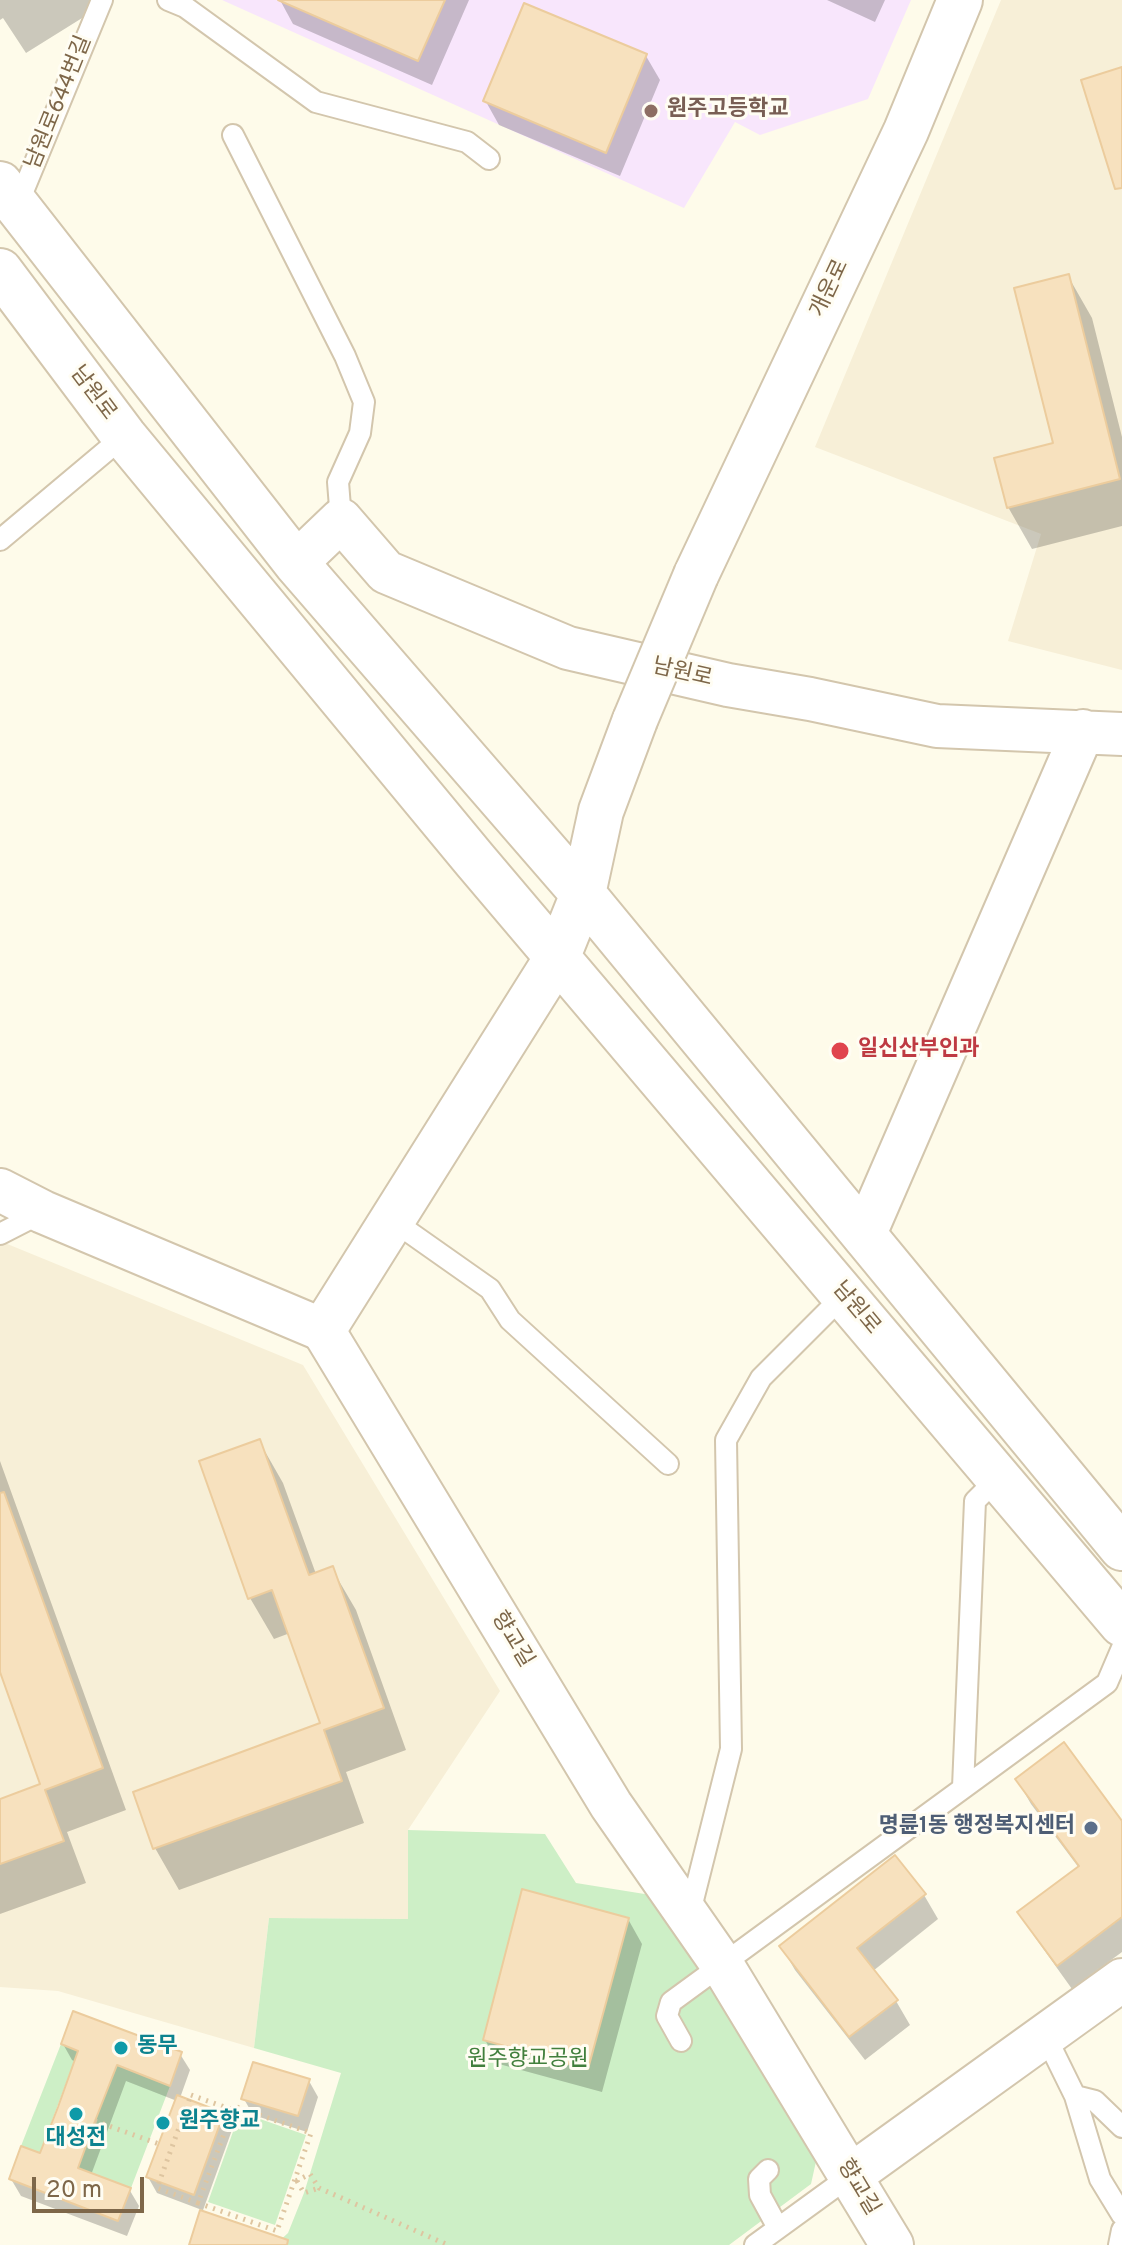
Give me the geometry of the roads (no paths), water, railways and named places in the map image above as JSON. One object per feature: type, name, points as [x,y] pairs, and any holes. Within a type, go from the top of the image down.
[{"type":"street","name":"개운로","points":[[583,894],[601,811],[635,720],[696,575],[906,131],[960,0]]},
{"type":"street","points":[[9,195],[296,563],[583,894],[1122,1548]]},
{"type":"street","name":"남원로","points":[[0,271],[124,436],[474,859],[1122,1624]]},
{"type":"street","points":[[296,563],[341,520]]},
{"type":"street","name":"남원로","points":[[341,520],[386,572],[568,648],[728,685],[937,726],[1103,733]]},
{"type":"street","points":[[864,1236],[1103,733]]},
{"type":"street","points":[[0,1190],[43,1212],[323,1330],[558,956],[583,894]]},
{"type":"street","name":"향교길","points":[[323,1330],[611,1805],[721,1963],[892,2245]]},
{"type":"street","points":[[850,2176],[1122,1980]]},
{"type":"lane","name":"남원로644번길","points":[[9,195],[102,0]]},
{"type":"lane","points":[[168,0],[185,7],[316,102],[467,142],[489,159]]},
{"type":"lane","points":[[233,135],[345,356],[364,402],[360,433],[338,482],[341,520]]},
{"type":"lane","points":[[0,540],[124,436]]},
{"type":"lane","points":[[0,1234],[43,1212]]},
{"type":"lane","points":[[392,1220],[490,1289],[510,1320],[668,1464]]},
{"type":"lane","points":[[689,1916],[731,1749],[726,1440],[761,1378],[844,1295]]},
{"type":"lane","points":[[963,1787],[975,1501],[998,1478]]},
{"type":"lane","points":[[681,2041],[667,2016],[671,2002],[1107,1683],[1122,1648]]},
{"type":"lane","points":[[1045,2035],[1075,2096],[1100,2179],[1122,2215]]},
{"type":"lane","points":[[1075,2096],[1095,2101],[1122,2127]]},
{"type":"lane","points":[[768,2170],[759,2179],[760,2195],[778,2228]]},
{"type":"lane","points":[[755,2245],[850,2176]]},
{"type":"lane","points":[[1119,2245],[1122,2230]]},
{"type":"place","name":"원주고등학교","points":[[651,111]]},
{"type":"place","name":"일신산부인과","points":[[840,1051]]},
{"type":"place","name":"명륜1동 행정복지센터","points":[[1091,1828]]},
{"type":"place","name":"동무","points":[[121,2048]]},
{"type":"place","name":"대성전","points":[[76,2114]]},
{"type":"place","name":"원주향교","points":[[163,2123]]},
{"type":"park label","name":"원주향교공원","points":[[528,2061]]}]
